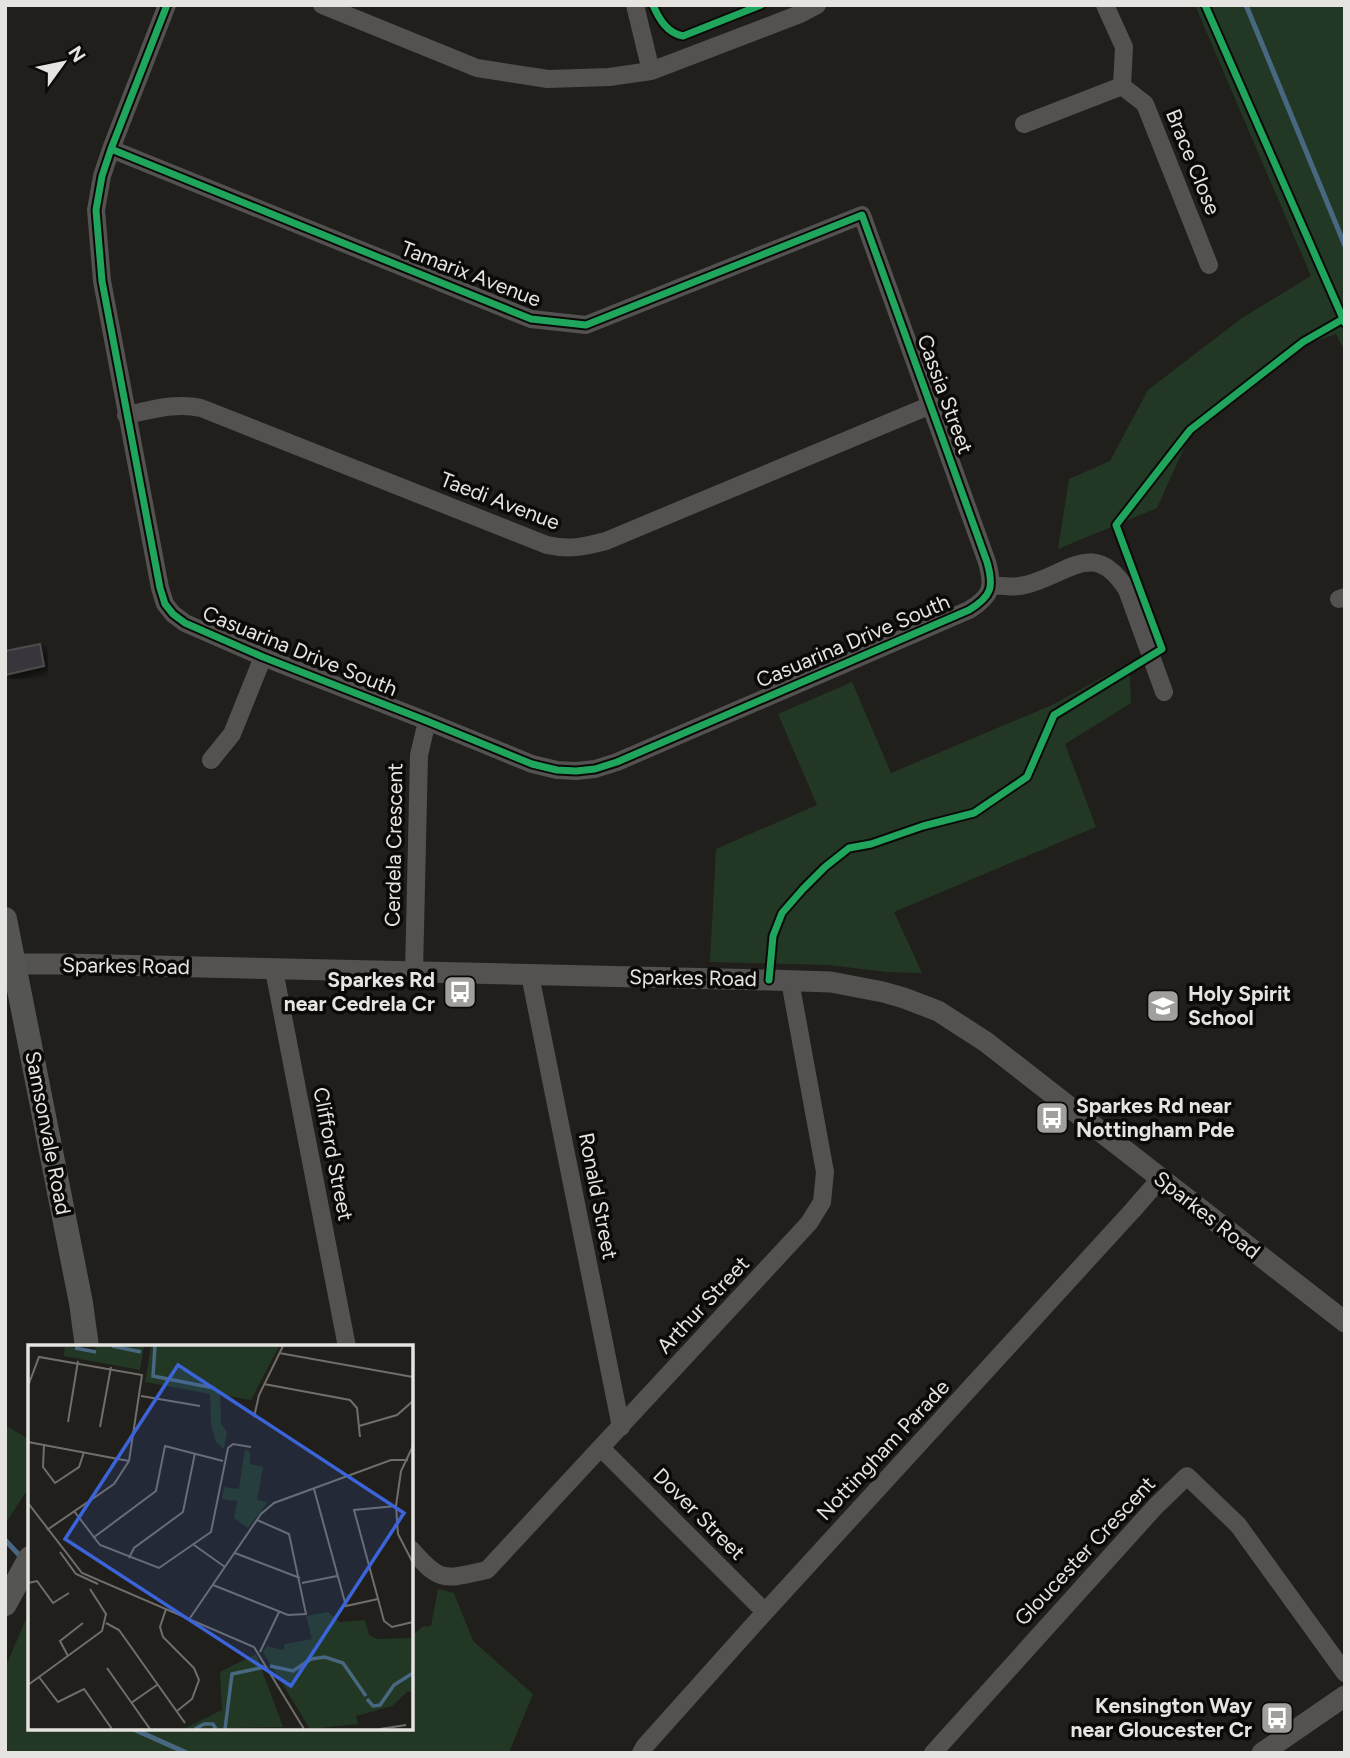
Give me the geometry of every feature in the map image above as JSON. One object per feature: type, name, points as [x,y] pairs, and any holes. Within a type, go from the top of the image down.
[{"type":"main road","name":"Samsonvale Road","points":[[5,919],[81,1303],[87,1345]]},
{"type":"main road","points":[[5,1603],[28,1562]]},
{"type":"street","name":"Casuarina Drive South","points":[[167,5],[111,149],[102,176],[96,210],[102,281],[160,588],[165,604],[185,623],[263,657],[532,764],[576,771],[595,769],[617,762],[970,610],[987,596],[991,585]]},
{"type":"street","points":[[322,5],[477,68],[548,79],[610,77],[651,71],[817,5]]},
{"type":"street","points":[[635,5],[651,71]]},
{"type":"street","points":[[1024,124],[1122,86],[1124,47],[1105,5]]},
{"type":"street","name":"Brace Close","points":[[1122,86],[1146,104],[1209,265]]},
{"type":"street","name":"Tamarix Avenue","points":[[111,149],[531,319],[586,325],[862,215]]},
{"type":"street","name":"Cassia Street","points":[[862,215],[987,562],[991,585]]},
{"type":"street","name":"Taedi Avenue","points":[[126,415],[171,406],[201,408],[547,545],[565,549],[606,541],[931,405]]},
{"type":"street","points":[[991,585],[1026,585],[1079,564],[1096,562],[1109,568],[1127,590],[1164,692]]},
{"type":"street","points":[[211,760],[232,734],[263,657]]},
{"type":"street","name":"Cerdela Crescent","points":[[414,972],[419,755],[427,721]]},
{"type":"street","name":"Sparkes Road","points":[[15,964],[831,982],[904,998],[938,1011],[986,1042],[1345,1322]]},
{"type":"street","name":"Clifford Street","points":[[274,970],[347,1345]]},
{"type":"street","name":"Ronald Street","points":[[530,975],[621,1427]]},
{"type":"street","name":"Arthur Street","points":[[413,1551],[428,1569],[448,1578],[487,1570],[809,1223],[822,1202],[825,1172],[790,981]]},
{"type":"street","name":"Nottingham Parade","points":[[640,1753],[1160,1179]]},
{"type":"street","name":"Dover Street","points":[[601,1448],[765,1612]]},
{"type":"street","name":"Gloucester Crescent","points":[[933,1753],[1155,1507],[1187,1476],[1238,1525],[1345,1673]]},
{"type":"street","points":[[1262,1753],[1345,1696]]},
{"type":"green space","points":[[1195,5],[1345,5],[1345,352],[1336,334],[1305,345],[1188,439],[1157,508],[1058,549],[1069,479],[1110,461],[1148,390],[1242,318],[1311,276]]},
{"type":"green space","points":[[1129,663],[1131,703],[1065,744],[1096,827],[894,912],[922,973],[829,965],[710,962],[716,849],[817,805],[778,714],[852,682],[891,773],[1052,705]]},
{"type":"green space","points":[[5,1425],[28,1439],[28,1489],[5,1524]]},
{"type":"green space","points":[[438,1589],[454,1593],[473,1641],[533,1694],[511,1753],[5,1753],[5,1668],[28,1615],[28,1730],[413,1730],[413,1634],[422,1627],[431,1626]]},
{"type":"building","points":[[40,644],[44,666],[5,675],[5,651]]},
{"type":"waterway","points":[[1246,5],[1345,246]]},
{"type":"waterway","points":[[5,1540],[22,1558]]},
{"type":"waterway","points":[[135,1730],[187,1753]]},
{"type":"cycle path","points":[[111,149],[531,319],[586,325],[862,215],[987,562],[990,578],[987,595],[969,610],[617,762],[595,769],[576,771],[532,764],[263,657],[185,623],[165,604],[160,588],[102,281],[96,210],[102,176],[111,149],[167,5]]},
{"type":"cycle path","points":[[653,5],[668,29],[683,36],[761,5]]},
{"type":"cycle path","points":[[1205,5],[1345,323]]},
{"type":"cycle path","points":[[769,980],[773,936],[782,913],[825,867],[849,848],[974,813],[1027,777],[1054,715],[1162,649],[1116,525],[1190,430],[1303,342],[1343,319]]},
{"type":"place","name":"Sparkes Rd near Cedrela Cr","points":[[460,992]]},
{"type":"place","name":"Holy Spirit School","points":[[1163,1006]]},
{"type":"place","name":"Sparkes Rd near Nottingham Pde","points":[[1052,1118]]},
{"type":"place","name":"Kensington Way near Gloucester Cr","points":[[1277,1718]]}]
